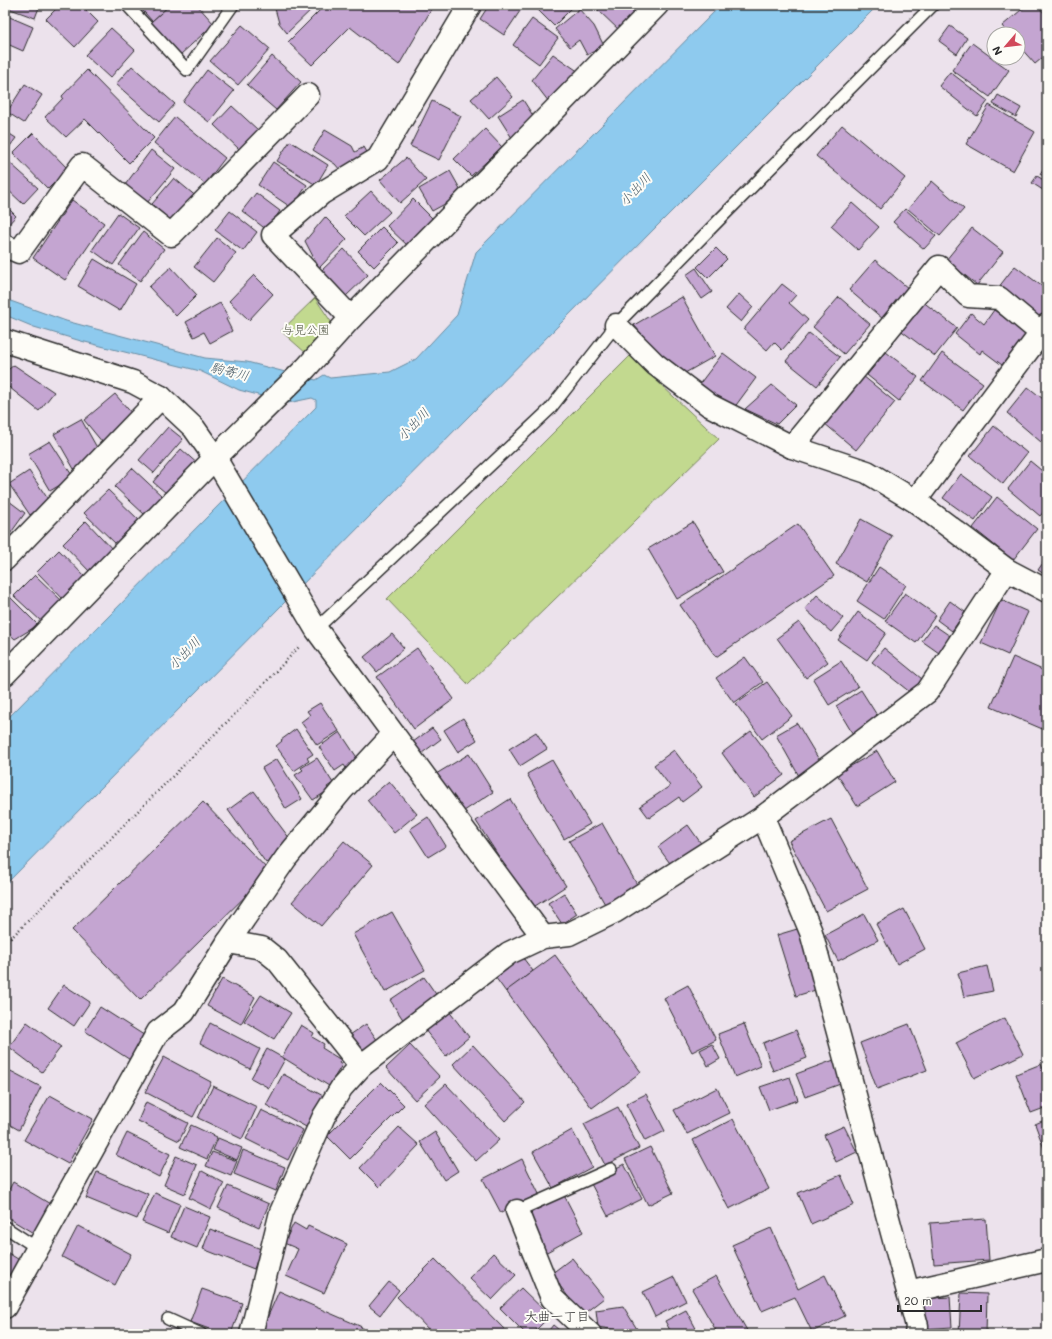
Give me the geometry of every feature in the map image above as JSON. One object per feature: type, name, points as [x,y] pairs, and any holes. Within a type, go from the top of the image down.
[{"type":"street","points":[[351,318],[273,235],[322,193],[378,159],[470,5]]},
{"type":"street","points":[[9,661],[218,462],[266,408],[306,368],[351,318],[657,5]]},
{"type":"street","points":[[5,246],[19,252],[82,165],[171,235],[308,95]]},
{"type":"street","points":[[792,447],[939,267],[968,296],[999,298],[1044,329],[915,501]]},
{"type":"street","points":[[616,325],[654,364],[709,405],[792,447],[867,472],[915,501],[1007,570],[1047,591]]},
{"type":"street","points":[[5,341],[133,382],[161,397],[194,428],[218,462],[314,626],[543,937]]},
{"type":"street","points":[[5,559],[161,397]]},
{"type":"street","points":[[251,1334],[281,1212],[324,1116],[342,1087],[361,1066],[510,953],[543,937],[569,934],[616,911],[763,817],[927,692],[1007,570]]},
{"type":"street","points":[[6,1302],[158,1032],[184,1012],[228,942],[286,858],[342,790],[393,735]]},
{"type":"street","points":[[763,817],[812,932],[917,1326],[916,1334]]},
{"type":"street","points":[[228,942],[262,948],[277,960],[361,1066]]},
{"type":"street","points":[[517,1211],[552,1298],[590,1334]]},
{"type":"street","points":[[908,1292],[1047,1260]]},
{"type":"lane","points":[[127,5],[187,70],[233,5]]},
{"type":"lane","points":[[314,626],[550,409],[616,325],[933,5]]},
{"type":"lane","points":[[517,1211],[611,1169]]},
{"type":"lane","points":[[5,1227],[37,1248]]},
{"type":"lane","points":[[168,1318],[201,1334]]},
{"type":"path","points":[[5,944],[242,707],[314,626]]},
{"type":"green space","name":"与見公園","points":[[315,298],[334,326],[307,354],[281,331]]},
{"type":"green space","points":[[630,356],[719,439],[468,684],[387,599]]},
{"type":"water","points":[[721,5],[878,5],[655,228],[5,885],[5,721],[316,407],[316,400],[312,398],[288,403],[239,390],[200,371],[81,341],[34,327],[5,315],[5,299],[66,321],[205,358],[247,362],[316,380],[324,375],[330,378],[390,372],[416,359],[457,315],[476,252]]},
{"type":"building","points":[[5,5],[40,5],[35,18],[5,7]]},
{"type":"building","points":[[60,5],[81,5],[98,22],[75,47],[46,19]]},
{"type":"building","points":[[138,5],[170,5],[152,21]]},
{"type":"building","points":[[170,5],[197,5],[214,24],[180,55],[151,22]]},
{"type":"building","points":[[274,5],[316,5],[287,33],[279,23]]},
{"type":"building","points":[[325,5],[434,5],[399,65],[350,27],[312,65],[288,42]]},
{"type":"building","points":[[489,5],[524,5],[504,35],[480,19]]},
{"type":"building","points":[[542,5],[575,5],[554,26],[537,9]]},
{"type":"building","points":[[601,5],[638,5],[643,10],[621,32],[597,9]]},
{"type":"building","points":[[1027,5],[1037,5],[1047,16],[1047,54],[1035,64],[1026,54],[1026,26],[1002,26]]},
{"type":"building","points":[[579,9],[594,26],[604,46],[587,55],[579,40],[570,47],[555,29]]},
{"type":"building","points":[[5,15],[33,27],[23,51],[5,43]]},
{"type":"building","points":[[532,19],[558,38],[539,64],[513,45]]},
{"type":"building","points":[[242,25],[270,49],[238,85],[210,61]]},
{"type":"building","points":[[950,26],[967,38],[957,54],[939,41]]},
{"type":"building","points":[[111,28],[135,50],[110,78],[85,55]]},
{"type":"building","points":[[972,43],[986,53],[986,66],[1004,66],[1009,70],[990,97],[952,70]]},
{"type":"building","points":[[553,54],[579,72],[549,102],[532,80]]},
{"type":"building","points":[[272,56],[301,82],[276,110],[247,85]]},
{"type":"building","points":[[132,66],[175,104],[159,122],[116,84]]},
{"type":"building","points":[[87,70],[154,138],[129,163],[85,119],[66,137],[45,117],[63,98],[62,96]]},
{"type":"building","points":[[207,70],[234,91],[209,122],[183,102]]},
{"type":"building","points":[[950,72],[988,101],[977,116],[939,86]]},
{"type":"building","points":[[496,77],[513,97],[489,119],[471,99]]},
{"type":"building","points":[[25,84],[42,95],[24,123],[7,112]]},
{"type":"building","points":[[998,95],[1021,108],[1016,117],[993,104]]},
{"type":"building","points":[[523,100],[537,122],[512,138],[498,116]]},
{"type":"building","points":[[432,101],[461,116],[439,160],[410,146]]},
{"type":"building","points":[[989,105],[1035,132],[1013,171],[966,144]]},
{"type":"building","points":[[232,106],[258,130],[240,150],[214,125]]},
{"type":"building","points":[[175,117],[225,158],[205,184],[154,143]]},
{"type":"building","points":[[842,125],[905,178],[880,209],[816,156]]},
{"type":"building","points":[[485,129],[502,147],[471,176],[454,159]]},
{"type":"building","points":[[325,130],[352,146],[355,152],[364,147],[368,154],[340,170],[335,164],[313,150]]},
{"type":"building","points":[[5,131],[16,138],[5,153]]},
{"type":"building","points":[[33,133],[68,169],[48,189],[13,153]]},
{"type":"building","points":[[290,141],[328,165],[316,185],[277,161]]},
{"type":"building","points":[[151,150],[175,169],[147,203],[125,185]]},
{"type":"building","points":[[406,158],[426,180],[400,203],[380,180]]},
{"type":"building","points":[[273,162],[307,185],[292,208],[258,185]]},
{"type":"building","points":[[10,163],[38,188],[23,204],[5,187],[5,168]]},
{"type":"building","points":[[1047,163],[1047,178],[1040,174]]},
{"type":"building","points":[[450,171],[463,194],[432,211],[419,189]]},
{"type":"building","points":[[1037,176],[1047,182],[1046,192],[1032,183]]},
{"type":"building","points":[[174,178],[198,198],[176,225],[152,204]]},
{"type":"building","points":[[932,181],[964,209],[940,236],[908,209]]},
{"type":"building","points":[[371,191],[390,212],[364,236],[344,216]]},
{"type":"building","points":[[256,193],[280,211],[267,230],[242,211]]},
{"type":"building","points":[[413,199],[434,220],[408,246],[387,226]]},
{"type":"building","points":[[72,200],[104,223],[65,280],[33,258]]},
{"type":"building","points":[[852,203],[879,227],[858,250],[831,226]]},
{"type":"building","points":[[5,205],[16,216],[5,228]]},
{"type":"building","points":[[905,209],[936,236],[924,249],[893,222]]},
{"type":"building","points":[[230,211],[257,232],[243,251],[215,230]]},
{"type":"building","points":[[118,213],[139,228],[113,265],[92,250]]},
{"type":"building","points":[[325,217],[347,239],[319,268],[305,241]]},
{"type":"building","points":[[382,227],[398,243],[374,267],[358,251]]},
{"type":"building","points":[[972,228],[1003,252],[977,285],[946,260]]},
{"type":"building","points":[[143,232],[164,249],[140,281],[119,265]]},
{"type":"building","points":[[217,238],[236,253],[213,282],[194,267]]},
{"type":"building","points":[[716,248],[727,259],[708,278],[697,267]]},
{"type":"building","points":[[344,249],[368,275],[345,297],[321,271]]},
{"type":"building","points":[[94,259],[136,284],[120,311],[78,286]]},
{"type":"building","points":[[875,260],[909,289],[883,319],[849,290]]},
{"type":"building","points":[[1015,266],[1047,290],[1047,311],[1040,320],[998,288]]},
{"type":"building","points":[[171,267],[197,295],[176,316],[149,287]]},
{"type":"building","points":[[696,268],[712,292],[702,299],[686,275]]},
{"type":"building","points":[[254,275],[273,294],[249,320],[229,301]]},
{"type":"building","points":[[782,284],[796,295],[789,303],[808,320],[782,350],[774,342],[767,350],[744,329]]},
{"type":"building","points":[[739,294],[753,307],[741,322],[726,309]]},
{"type":"building","points":[[682,297],[715,356],[678,377],[634,325]]},
{"type":"building","points":[[839,297],[870,324],[844,354],[813,327]]},
{"type":"building","points":[[922,301],[957,328],[935,356],[899,329]]},
{"type":"building","points":[[220,303],[229,318],[226,319],[232,331],[210,343],[204,332],[194,337],[186,322]]},
{"type":"building","points":[[994,310],[1026,334],[1002,365],[982,350],[980,354],[955,334],[971,313],[984,324]]},
{"type":"building","points":[[809,333],[840,357],[817,386],[786,361]]},
{"type":"building","points":[[886,352],[918,377],[899,401],[867,375]]},
{"type":"building","points":[[723,353],[756,378],[731,412],[698,386]]},
{"type":"building","points":[[942,353],[983,383],[963,410],[922,381]]},
{"type":"building","points":[[14,365],[54,392],[39,411],[5,384],[5,372]]},
{"type":"building","points":[[863,376],[895,402],[856,450],[824,423]]},
{"type":"building","points":[[772,385],[796,405],[777,424],[745,409]]},
{"type":"building","points":[[1028,387],[1047,402],[1047,435],[1041,442],[1007,413]]},
{"type":"building","points":[[115,394],[134,416],[103,443],[84,420]]},
{"type":"building","points":[[81,419],[100,453],[74,469],[54,434]]},
{"type":"building","points":[[994,426],[1027,453],[1003,484],[970,456]]},
{"type":"building","points":[[168,427],[183,439],[154,473],[139,460]]},
{"type":"building","points":[[50,441],[73,477],[50,491],[28,454]]},
{"type":"building","points":[[181,449],[200,466],[172,498],[153,482]]},
{"type":"building","points":[[1030,461],[1047,475],[1047,508],[1040,516],[1008,489]]},
{"type":"building","points":[[132,468],[162,496],[145,515],[115,487]]},
{"type":"building","points":[[29,471],[50,502],[30,515],[9,484]]},
{"type":"building","points":[[961,474],[992,497],[975,521],[943,498]]},
{"type":"building","points":[[108,490],[141,522],[118,546],[84,513]]},
{"type":"building","points":[[997,497],[1037,529],[1013,560],[973,528]]},
{"type":"building","points":[[5,498],[25,513],[5,541]]},
{"type":"building","points":[[861,519],[892,536],[867,582],[836,564]]},
{"type":"building","points":[[86,521],[114,551],[91,573],[63,544]]},
{"type":"building","points":[[693,522],[723,572],[677,599],[648,549]]},
{"type":"building","points":[[798,524],[834,576],[716,657],[680,605]]},
{"type":"building","points":[[59,550],[86,578],[64,600],[37,572]]},
{"type":"building","points":[[1047,557],[1047,576],[1038,570]]},
{"type":"building","points":[[879,567],[906,585],[884,619],[857,601]]},
{"type":"building","points":[[35,575],[62,601],[42,622],[14,596]]},
{"type":"building","points":[[905,593],[936,615],[916,643],[885,621]]},
{"type":"building","points":[[817,595],[843,618],[831,632],[805,609]]},
{"type":"building","points":[[10,597],[38,625],[15,639],[5,630],[5,601]]},
{"type":"building","points":[[1001,600],[1028,612],[1008,655],[981,643]]},
{"type":"building","points":[[950,601],[965,612],[952,631],[937,620]]},
{"type":"building","points":[[858,612],[886,633],[867,660],[838,640]]},
{"type":"building","points":[[799,622],[828,662],[806,678],[777,638]]},
{"type":"building","points":[[934,625],[950,636],[939,653],[922,641]]},
{"type":"building","points":[[392,634],[404,648],[377,672],[364,657]]},
{"type":"building","points":[[417,648],[454,699],[414,729],[377,677]]},
{"type":"building","points":[[884,648],[922,679],[911,693],[872,662]]},
{"type":"building","points":[[745,657],[763,682],[734,703],[716,678]]},
{"type":"building","points":[[1013,657],[1047,672],[1047,731],[991,707]]},
{"type":"building","points":[[841,661],[858,687],[829,705],[813,679]]},
{"type":"building","points":[[767,682],[792,716],[762,739],[736,704]]},
{"type":"building","points":[[861,690],[880,720],[854,736],[836,706]]},
{"type":"building","points":[[320,703],[339,731],[317,745],[301,722],[310,715],[307,711]]},
{"type":"building","points":[[463,718],[477,740],[458,752],[444,730]]},
{"type":"building","points":[[797,723],[821,763],[799,776],[776,735]]},
{"type":"building","points":[[432,728],[441,739],[418,756],[409,745]]},
{"type":"building","points":[[296,729],[313,754],[307,758],[309,761],[294,771],[276,746],[282,741],[281,740]]},
{"type":"building","points":[[751,731],[784,775],[754,797],[722,753]]},
{"type":"building","points":[[340,732],[358,759],[346,768],[344,765],[335,771],[319,747]]},
{"type":"building","points":[[536,732],[547,749],[520,766],[509,749]]},
{"type":"building","points":[[674,750],[702,787],[682,802],[679,797],[649,818],[640,806],[670,786],[654,765]]},
{"type":"building","points":[[877,751],[895,782],[857,806],[837,774]]},
{"type":"building","points":[[469,754],[493,792],[461,813],[436,774]]},
{"type":"building","points":[[317,758],[333,783],[327,787],[329,790],[313,800],[295,775],[303,770],[301,768]]},
{"type":"building","points":[[277,759],[302,799],[286,809],[262,768]]},
{"type":"building","points":[[552,760],[590,824],[564,839],[527,774]]},
{"type":"building","points":[[389,781],[417,814],[394,833],[367,800]]},
{"type":"building","points":[[254,791],[293,843],[266,863],[228,810]]},
{"type":"building","points":[[510,799],[566,886],[532,908],[476,821]]},
{"type":"building","points":[[203,802],[270,872],[140,1000],[72,930]]},
{"type":"building","points":[[428,817],[446,846],[428,857],[410,829]]},
{"type":"building","points":[[831,819],[868,889],[826,911],[789,841]]},
{"type":"building","points":[[602,823],[639,888],[606,906],[569,841]]},
{"type":"building","points":[[688,825],[705,849],[675,870],[658,847]]},
{"type":"building","points":[[344,841],[373,865],[321,926],[292,902]]},
{"type":"building","points":[[564,893],[577,914],[562,924],[548,903]]},
{"type":"building","points":[[904,909],[925,949],[897,964],[876,924]]},
{"type":"building","points":[[392,912],[425,970],[385,992],[353,934]]},
{"type":"building","points":[[864,914],[878,940],[838,961],[825,935]]},
{"type":"building","points":[[804,927],[822,988],[796,996],[777,935]]},
{"type":"building","points":[[520,954],[533,971],[506,992],[493,974]]},
{"type":"building","points":[[555,955],[641,1072],[592,1108],[506,991]]},
{"type":"building","points":[[987,966],[993,991],[964,997],[958,973]]},
{"type":"building","points":[[424,977],[438,997],[404,1021],[390,1000]]},
{"type":"building","points":[[222,979],[255,997],[241,1024],[207,1006]]},
{"type":"building","points":[[64,985],[90,1002],[74,1026],[48,1008]]},
{"type":"building","points":[[688,985],[716,1040],[692,1052],[664,998]]},
{"type":"building","points":[[261,995],[291,1013],[274,1039],[244,1021]]},
{"type":"building","points":[[100,1007],[150,1039],[135,1063],[85,1031]]},
{"type":"building","points":[[448,1010],[469,1037],[446,1056],[424,1029]]},
{"type":"building","points":[[1005,1018],[1023,1054],[974,1078],[956,1043]]},
{"type":"building","points":[[27,1022],[61,1047],[42,1072],[9,1047]]},
{"type":"building","points":[[210,1023],[260,1049],[250,1069],[200,1043]]},
{"type":"building","points":[[366,1024],[380,1044],[361,1057],[347,1037]]},
{"type":"building","points":[[744,1024],[761,1066],[735,1077],[718,1034]]},
{"type":"building","points":[[909,1024],[927,1070],[877,1089],[860,1043]]},
{"type":"building","points":[[301,1025],[314,1033],[312,1037],[324,1044],[322,1048],[341,1060],[339,1063],[342,1065],[329,1086],[282,1057]]},
{"type":"building","points":[[796,1030],[807,1058],[773,1071],[763,1043]]},
{"type":"building","points":[[712,1044],[720,1059],[708,1066],[700,1050]]},
{"type":"building","points":[[410,1045],[440,1077],[415,1100],[386,1068]]},
{"type":"building","points":[[473,1045],[525,1102],[505,1121],[453,1064]]},
{"type":"building","points":[[267,1049],[285,1059],[269,1088],[251,1078]]},
{"type":"building","points":[[164,1057],[211,1082],[193,1117],[145,1092]]},
{"type":"building","points":[[834,1060],[843,1083],[805,1097],[796,1074]]},
{"type":"building","points":[[1041,1064],[1047,1079],[1047,1107],[1031,1113],[1016,1074]]},
{"type":"building","points":[[5,1068],[41,1087],[19,1130],[5,1122]]},
{"type":"building","points":[[283,1074],[325,1097],[308,1128],[266,1105]]},
{"type":"building","points":[[790,1077],[798,1100],[769,1110],[760,1087]]},
{"type":"building","points":[[381,1082],[404,1105],[350,1159],[327,1136]]},
{"type":"building","points":[[446,1084],[499,1140],[476,1161],[424,1104]]},
{"type":"building","points":[[213,1086],[257,1107],[242,1139],[198,1118]]},
{"type":"building","points":[[717,1088],[730,1113],[687,1134],[674,1110]]},
{"type":"building","points":[[646,1094],[665,1131],[645,1141],[626,1104]]},
{"type":"building","points":[[50,1095],[93,1119],[68,1164],[24,1140]]},
{"type":"building","points":[[146,1102],[188,1123],[179,1141],[138,1121]]},
{"type":"building","points":[[618,1107],[639,1148],[605,1165],[584,1124]]},
{"type":"building","points":[[261,1110],[303,1130],[288,1160],[246,1139]]},
{"type":"building","points":[[733,1119],[769,1189],[729,1209],[693,1140]]},
{"type":"building","points":[[1047,1119],[1047,1153],[1046,1154],[1035,1124]]},
{"type":"building","points":[[191,1125],[217,1137],[207,1159],[180,1147]]},
{"type":"building","points":[[844,1126],[857,1152],[836,1162],[824,1135]]},
{"type":"building","points":[[399,1127],[419,1145],[379,1187],[360,1168]]},
{"type":"building","points":[[572,1130],[592,1167],[553,1188],[533,1152]]},
{"type":"building","points":[[435,1132],[458,1171],[444,1180],[420,1142]]},
{"type":"building","points":[[127,1133],[170,1154],[159,1177],[116,1155]]},
{"type":"building","points":[[218,1138],[242,1148],[237,1160],[213,1150]]},
{"type":"building","points":[[650,1147],[673,1193],[648,1205],[625,1159]]},
{"type":"building","points":[[243,1150],[285,1167],[276,1191],[234,1174]]},
{"type":"building","points":[[212,1152],[237,1161],[231,1176],[206,1166]]},
{"type":"building","points":[[176,1156],[197,1165],[185,1194],[164,1185]]},
{"type":"building","points":[[522,1159],[539,1194],[501,1213],[483,1179]]},
{"type":"building","points":[[624,1164],[642,1199],[608,1216],[590,1182]]},
{"type":"building","points":[[202,1171],[224,1183],[211,1209],[189,1198]]},
{"type":"building","points":[[97,1172],[148,1194],[137,1219],[86,1198]]},
{"type":"building","points":[[841,1175],[854,1205],[811,1224],[798,1193]]},
{"type":"building","points":[[13,1182],[52,1205],[35,1234],[5,1216],[5,1197]]},
{"type":"building","points":[[1043,1185],[1047,1185],[1047,1213]]},
{"type":"building","points":[[228,1186],[269,1204],[259,1227],[218,1208]]},
{"type":"building","points":[[155,1193],[180,1204],[168,1233],[142,1222]]},
{"type":"building","points":[[564,1195],[583,1232],[545,1253],[525,1216]]},
{"type":"building","points":[[184,1206],[210,1217],[197,1248],[171,1237]]},
{"type":"building","points":[[986,1219],[989,1260],[934,1264],[930,1223]]},
{"type":"building","points":[[294,1223],[306,1230],[308,1226],[347,1244],[324,1293],[286,1276],[298,1249],[284,1243]]},
{"type":"building","points":[[78,1226],[131,1254],[115,1285],[62,1257]]},
{"type":"building","points":[[771,1228],[798,1289],[825,1275],[845,1316],[812,1332],[795,1297],[762,1311],[732,1245]]},
{"type":"building","points":[[210,1229],[261,1249],[254,1269],[203,1249]]},
{"type":"building","points":[[5,1251],[21,1261],[5,1289]]},
{"type":"building","points":[[493,1253],[516,1275],[492,1300],[469,1278]]},
{"type":"building","points":[[572,1258],[604,1298],[582,1315],[551,1274]]},
{"type":"building","points":[[435,1259],[509,1334],[433,1334],[397,1297]]},
{"type":"building","points":[[716,1276],[749,1334],[718,1334],[692,1289]]},
{"type":"building","points":[[674,1277],[686,1301],[655,1317],[643,1292]]},
{"type":"building","points":[[389,1282],[399,1290],[380,1315],[369,1306]]},
{"type":"building","points":[[521,1288],[550,1316],[532,1334],[526,1334],[500,1308]]},
{"type":"building","points":[[202,1289],[242,1303],[231,1334],[223,1334],[190,1322]]},
{"type":"building","points":[[279,1291],[362,1327],[359,1334],[265,1334],[261,1332]]},
{"type":"building","points":[[961,1293],[987,1294],[986,1334],[959,1334]]},
{"type":"building","points":[[950,1297],[952,1327],[921,1329],[919,1299]]},
{"type":"building","points":[[623,1306],[640,1334],[598,1327],[596,1310]]},
{"type":"building","points":[[686,1310],[699,1334],[672,1334],[665,1321]]},
{"type":"building","points":[[553,1325],[564,1334],[546,1334]]},
{"type":"district","name":"大曲一丁目","points":[[557,1316]]},
{"type":"water label","name":"小出川","points":[[635,189]]},
{"type":"water label","name":"駒寄川","points":[[230,371]]},
{"type":"water label","name":"小出川","points":[[413,424]]},
{"type":"water label","name":"小出川","points":[[184,653]]}]
